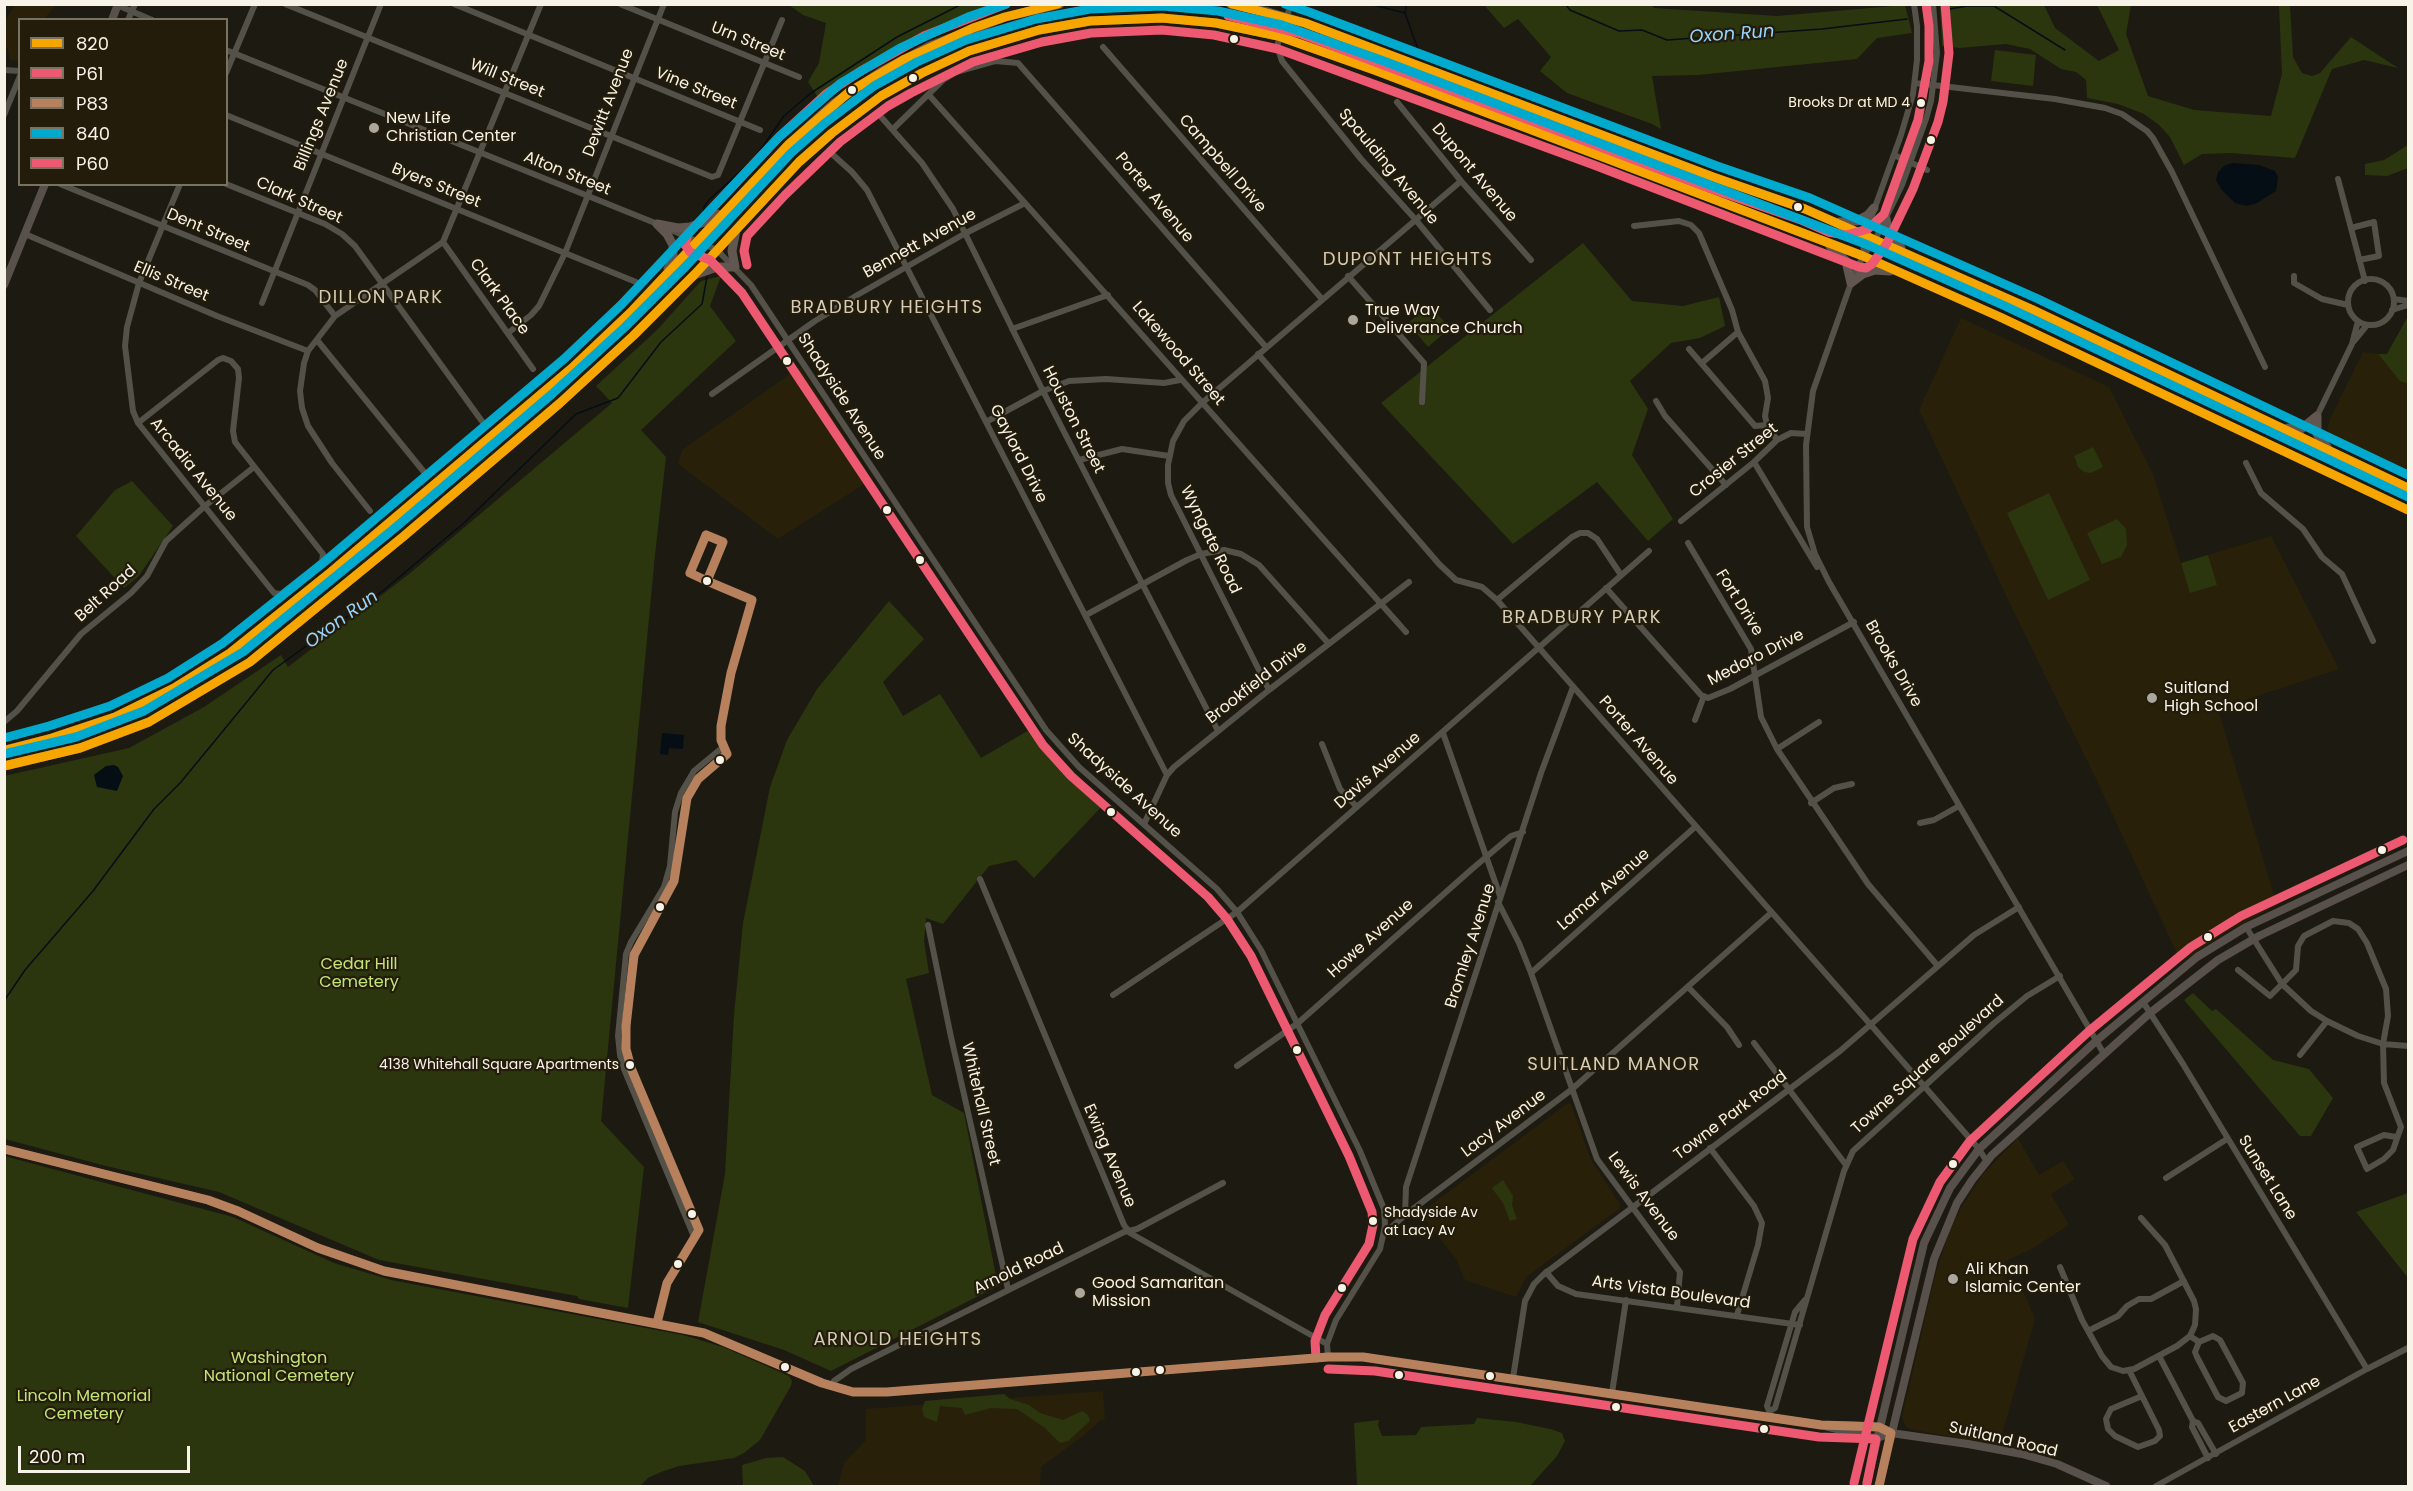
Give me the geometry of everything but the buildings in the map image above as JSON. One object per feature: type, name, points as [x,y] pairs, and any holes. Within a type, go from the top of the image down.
[{"type":"highway","points":[[657,224],[684,228],[705,222],[719,213],[833,104],[890,67],[930,46],[973,28],[1005,17],[1060,4]]},
{"type":"highway","points":[[1230,4],[1286,17],[1805,209],[2021,304],[2409,488]]},
{"type":"highway","points":[[4,766],[80,748],[149,722],[250,662],[404,536],[560,403],[633,336],[695,274],[799,162],[854,116],[905,82],[943,62],[977,48],[1048,28],[1111,19],[1195,20],[1250,29],[1281,37],[1821,239],[2010,321],[2409,510]]},
{"type":"highway","points":[[4,750],[52,738],[115,717],[174,688],[230,653],[338,565],[597,344],[657,285],[758,175]]},
{"type":"highway","points":[[1832,221],[1857,221],[1874,208]]},
{"type":"highway","points":[[1886,219],[1889,233],[1905,252]]},
{"type":"highway","points":[[657,224],[667,234],[673,245],[670,266],[657,285]]},
{"type":"highway","points":[[695,274],[717,267],[735,267],[732,251],[736,230]]},
{"type":"highway","points":[[1821,239],[1844,258],[1851,283],[1863,274],[1875,270],[1900,272]]},
{"type":"highway","points":[[2277,425],[2301,429],[2317,416]]},
{"type":"highway","points":[[2317,416],[2318,437],[2330,451]]},
{"type":"main road","points":[[4,285],[44,186]]},
{"type":"main road","points":[[1866,1486],[1915,1272],[1929,1229],[1950,1188],[1979,1149],[2096,1041],[2197,957],[2246,927],[2409,851]]},
{"type":"main road","points":[[1879,1486],[1939,1244],[1964,1192],[1987,1162],[2004,1143],[2150,1013],[2206,969],[2252,939],[2409,865]]},
{"type":"main road","name":"Suitland Road","points":[[4,1149],[208,1200],[246,1214],[318,1248],[384,1271],[657,1323],[724,1340],[832,1387],[853,1392],[887,1392],[1328,1357],[1371,1358],[1769,1414],[1877,1438],[1891,1433]]},
{"type":"main road","name":"Suitland Road","points":[[1821,1425],[1880,1427],[1891,1433],[2022,1454],[2057,1464],[2106,1486]]},
{"type":"street","points":[[228,69],[255,4]]},
{"type":"street","name":"Will Street","points":[[285,4],[711,177],[718,175],[740,121]]},
{"type":"street","name":"Billings Avenue","points":[[262,303],[381,4]]},
{"type":"street","name":"Vine Street","points":[[454,4],[760,130]]},
{"type":"street","points":[[370,511],[327,457],[308,426],[302,408],[300,391],[308,351],[335,316],[443,242],[541,4]]},
{"type":"street","name":"Urn Street","points":[[620,4],[799,77]]},
{"type":"street","name":"Dewitt Avenue","points":[[508,333],[539,306],[565,253],[664,4]]},
{"type":"street","points":[[1281,37],[1291,4]]},
{"type":"street","name":"Brooks Drive","points":[[1863,256],[1865,235],[1907,116],[1915,83],[1917,48],[1914,4]]},
{"type":"street","name":"Brooks Drive","points":[[1933,4],[1937,35],[1934,85],[1926,119],[1911,163],[1886,219],[1863,256],[1851,283],[1828,342],[1813,391],[1807,434],[1806,515],[1811,545],[1829,582],[2104,1054]]},
{"type":"street","points":[[117,5],[133,8],[149,18]]},
{"type":"street","points":[[740,121],[782,20]]},
{"type":"street","name":"Spaulding Avenue","points":[[1281,37],[1277,46],[1282,60],[1361,159],[1491,310]]},
{"type":"street","name":"Campbell Drive","points":[[1103,47],[1322,299]]},
{"type":"street","name":"Alton Street","points":[[228,51],[697,242]]},
{"type":"street","name":"Porter Avenue","points":[[929,95],[948,77],[978,65],[1007,60],[1022,66],[1266,347]]},
{"type":"street","points":[[4,115],[18,81]]},
{"type":"street","points":[[1915,83],[2055,99],[2106,108],[2122,114],[2151,134],[2172,172],[2265,367]]},
{"type":"street","points":[[893,129],[929,95]]},
{"type":"street","name":"Lakewood Street","points":[[929,95],[1406,632]]},
{"type":"street","name":"Dupont Avenue","points":[[1396,102],[1461,181],[1531,260]]},
{"type":"street","name":"Byers Street","points":[[228,116],[636,282]]},
{"type":"street","name":"Houston Street","points":[[882,118],[935,180],[1218,731]]},
{"type":"street","name":"Gaylord Drive","points":[[832,154],[863,183],[1167,775]]},
{"type":"street","points":[[1894,155],[1927,170]]},
{"type":"street","points":[[2338,179],[2365,280]]},
{"type":"street","name":"Wyngate Road","points":[[1269,690],[1171,495],[1167,480],[1169,456],[1180,426],[1202,403],[1266,347],[1461,181]]},
{"type":"street","name":"Clark Street","points":[[228,185],[325,224],[342,234],[360,252],[484,424]]},
{"type":"street","name":"Dent Street","points":[[65,186],[308,285],[315,290],[335,316]]},
{"type":"street","name":"Arcadia Avenue","points":[[179,186],[139,283],[125,340],[133,411],[138,423],[274,593],[281,594],[321,562],[323,554],[254,467]]},
{"type":"street","name":"Bennett Avenue","points":[[712,394],[852,298],[964,234],[1025,203]]},
{"type":"street","points":[[1634,226],[1676,221],[1688,223],[1702,238],[1732,310],[1738,332],[1765,381],[1768,398],[1765,416],[1767,425],[1777,440]]},
{"type":"street","points":[[2351,228],[2374,222],[2379,256],[2359,260]]},
{"type":"street","name":"Ellis Street","points":[[25,234],[308,351]]},
{"type":"street","name":"Clark Place","points":[[443,242],[533,369]]},
{"type":"street","name":"Shadyside Avenue","points":[[697,242],[717,250],[751,285],[1046,730],[1066,754],[1217,889],[1237,912],[1261,950],[1380,1195],[1384,1209],[1384,1233],[1377,1256],[1342,1308],[1327,1344],[1328,1357]]},
{"type":"street","points":[[1348,276],[1424,363],[1422,402]]},
{"type":"street","points":[[2294,276],[2294,283],[2322,299],[2348,305]]},
{"type":"street","points":[[2365,280],[2382,283],[2390,290],[2394,299],[2392,310],[2387,318],[2381,323],[2367,325],[2358,321],[2351,314],[2348,305],[2352,290],[2365,280]]},
{"type":"street","points":[[1012,329],[1108,295]]},
{"type":"street","points":[[2394,299],[2409,303]]},
{"type":"street","points":[[2392,310],[2409,303]]},
{"type":"street","points":[[2317,416],[2352,344],[2358,321]]},
{"type":"street","points":[[2352,344],[2367,325]]},
{"type":"street","points":[[1702,363],[1738,332]]},
{"type":"street","points":[[317,340],[424,472]]},
{"type":"street","points":[[1689,349],[1755,426],[1767,425]]},
{"type":"street","name":"Porter Avenue","points":[[1258,354],[1439,564],[1456,580],[1482,587],[1497,600],[1979,1149],[1987,1162]]},
{"type":"street","points":[[138,423],[218,360],[223,358],[231,361],[238,369],[239,378],[233,431],[235,442],[254,467]]},
{"type":"street","points":[[986,422],[1063,382],[1077,380],[1164,383],[1180,380]]},
{"type":"street","points":[[1656,401],[1665,417],[1726,485]]},
{"type":"street","name":"Crosier Street","points":[[1681,521],[1754,462],[1777,440],[1791,433],[1807,434]]},
{"type":"street","points":[[1079,460],[1122,449],[1169,456]]},
{"type":"street","points":[[1754,462],[1809,555],[1829,582]]},
{"type":"street","points":[[2246,463],[2261,493],[2303,529],[2322,557],[2342,574],[2373,641]]},
{"type":"street","name":"Belt Road","points":[[4,722],[17,711],[81,634],[131,593],[147,576],[166,541],[254,467]]},
{"type":"street","points":[[1790,520],[1806,515]]},
{"type":"street","points":[[1497,600],[1572,537],[1580,533],[1588,533],[1597,539],[1621,575]]},
{"type":"street","name":"Fort Drive","points":[[1688,543],[1748,642],[1753,654],[1761,717],[1777,749],[1811,803],[1868,884],[1937,965]]},
{"type":"street","points":[[1086,615],[1201,554],[1218,550],[1231,551],[1259,565],[1329,644]]},
{"type":"street","name":"Davis Avenue","points":[[1113,995],[1237,912],[1649,551]]},
{"type":"street","name":"Brookfield Drive","points":[[1144,824],[1167,775],[1269,690],[1409,582]]},
{"type":"street","name":"Medoro Drive","points":[[1606,588],[1693,687],[1704,696],[1715,697],[1854,622]]},
{"type":"street","name":"Bromley Avenue","points":[[1405,1215],[1406,1187],[1544,764],[1573,687]]},
{"type":"street","points":[[1695,720],[1704,696]]},
{"type":"street","points":[[1777,749],[1819,722]]},
{"type":"street","name":"Lewis Avenue","points":[[1443,733],[1499,899],[1531,973],[1597,1159],[1680,1272],[1677,1307]]},
{"type":"street","points":[[1322,744],[1340,789],[1357,807]]},
{"type":"street","points":[[657,1323],[667,1283],[695,1239],[699,1230],[628,1059],[626,1026],[634,955],[674,881],[687,798],[698,779],[727,754],[723,747],[697,768],[681,793],[675,812],[670,866],[664,887],[626,954],[618,1036],[624,1070],[695,1239]]},
{"type":"street","points":[[1811,803],[1834,788],[1852,784]]},
{"type":"street","points":[[1920,822],[1934,820],[1959,806]]},
{"type":"street","name":"Lamar Avenue","points":[[1531,973],[1695,827]]},
{"type":"street","name":"Howe Avenue","points":[[1237,1066],[1298,1023],[1486,856],[1509,838],[1523,832]]},
{"type":"street","name":"Ewing Avenue","points":[[980,879],[1124,1225],[1128,1230],[1327,1344]]},
{"type":"street","name":"Towne Park Road","points":[[1513,1378],[1525,1302],[1534,1284],[1546,1272],[1789,1089],[1870,1024],[1979,931],[2019,907]]},
{"type":"street","name":"Lacy Avenue","points":[[1384,1233],[1571,1090],[1771,913]]},
{"type":"street","points":[[2238,970],[2270,996],[2296,970],[2298,946],[2304,936],[2333,921],[2352,924],[2362,934],[2386,989],[2388,1016],[2383,1044],[2385,1088],[2401,1127],[2390,1154],[2367,1169],[2356,1147],[2384,1135],[2396,1137]]},
{"type":"street","name":"Whitehall Street","points":[[928,925],[1008,1289]]},
{"type":"street","points":[[2246,927],[2282,984],[2303,1004],[2327,1021],[2347,1031],[2383,1044],[2409,1046]]},
{"type":"street","name":"Towne Square Boulevard","points":[[1769,1414],[1775,1408],[1846,1165],[1857,1146],[2016,1004],[2060,976]]},
{"type":"street","points":[[1688,987],[1727,1027],[1739,1045]]},
{"type":"street","name":"Sunset Lane","points":[[2143,1002],[2367,1369]]},
{"type":"street","points":[[2300,1055],[2327,1021]]},
{"type":"street","points":[[1754,1043],[1846,1165]]},
{"type":"street","points":[[2166,1178],[2227,1139]]},
{"type":"street","points":[[1710,1148],[1754,1206],[1762,1222],[1758,1245],[1737,1315]]},
{"type":"street","name":"Arnold Road","points":[[832,1387],[834,1381],[851,1369],[1128,1230],[1137,1229],[1223,1184]]},
{"type":"street","points":[[2060,1267],[2088,1331],[2111,1367],[2123,1371],[2129,1370],[2177,1346],[2190,1336],[2195,1325],[2196,1309],[2165,1245],[2141,1218]]},
{"type":"street","name":"Arts Vista Boulevard","points":[[1546,1272],[1558,1286],[1576,1294],[1800,1325]]},
{"type":"street","points":[[2088,1331],[2118,1316],[2127,1306],[2139,1299],[2151,1299],[2184,1281]]},
{"type":"street","name":"Towne Square Boulevard","points":[[1769,1414],[1767,1406],[1795,1312],[1808,1297]]},
{"type":"street","points":[[1612,1393],[1626,1300]]},
{"type":"street","points":[[2190,1336],[2199,1342]]},
{"type":"street","points":[[2212,1336],[2220,1340],[2243,1383],[2242,1393],[2226,1401],[2218,1397],[2195,1352],[2199,1342],[2212,1336]]},
{"type":"street","name":"Eastern Lane","points":[[2156,1486],[2409,1348]]},
{"type":"street","points":[[2159,1356],[2193,1421],[2198,1423],[2216,1454]]},
{"type":"street","points":[[2129,1370],[2142,1396],[2159,1430],[2160,1436],[2155,1441],[2139,1447],[2115,1436],[2108,1429],[2106,1419],[2110,1409],[2142,1396]]},
{"type":"street","points":[[2193,1421],[2192,1427],[2208,1458]]},
{"type":"shaded area","points":[[15,5],[56,5],[45,18],[18,18],[18,61],[10,60],[5,46],[5,22]]},
{"type":"shaded area","points":[[2232,163],[2259,165],[2275,171],[2278,177],[2276,191],[2257,203],[2247,206],[2235,203],[2221,189],[2216,180],[2218,172],[2224,166]]},
{"type":"shaded area","name":"Suitland High School","points":[[1961,318],[2109,387],[2153,474],[2181,563],[2271,536],[2339,669],[2218,709],[2277,905],[2223,934],[2181,962],[1919,410]]},
{"type":"shaded area","points":[[2363,352],[2378,354],[2400,380],[2408,384],[2408,475],[2337,441],[2327,430],[2329,421]]},
{"type":"shaded area","points":[[800,367],[872,479],[778,539],[678,464],[682,450]]},
{"type":"shaded area","points":[[662,733],[684,735],[683,749],[669,748],[668,755],[660,754]]},
{"type":"shaded area","points":[[106,766],[118,767],[123,776],[117,791],[97,787],[94,775]]},
{"type":"shaded area","points":[[1568,1103],[1571,1104],[1591,1160],[1620,1204],[1619,1209],[1526,1277],[1516,1297],[1465,1280],[1456,1259],[1420,1213]]},
{"type":"shaded area","points":[[2018,1138],[2039,1175],[2063,1161],[2075,1179],[2051,1194],[2069,1225],[2033,1248],[2000,1264],[2007,1283],[2019,1281],[2035,1319],[1999,1445],[1914,1430],[1906,1427],[1902,1417],[1936,1272],[1949,1232],[1962,1206],[1983,1174]]},
{"type":"shaded area","points":[[1103,1391],[1105,1419],[1041,1467],[1040,1486],[838,1486],[844,1463],[866,1440],[866,1409]]},
{"type":"green space","points":[[1651,4],[1654,8],[1777,16],[1905,5],[1912,33],[1877,38],[1857,59],[1698,75],[1652,76],[1661,129],[1567,93],[1540,71],[1551,57],[1518,19],[1504,28],[1484,5]]},
{"type":"green space","points":[[789,5],[1011,5],[976,14],[894,52],[822,103],[808,82],[819,63],[826,23],[803,15]]},
{"type":"green space","points":[[1940,5],[2044,5],[2055,28],[2099,61],[2119,50],[2097,5],[2131,5],[2126,34],[2148,96],[2194,110],[2271,116],[2282,74],[2279,5],[2290,5],[2293,57],[2302,73],[2312,76],[2320,73],[2351,37],[2398,68],[2364,60],[2332,69],[2295,158],[2231,153],[2202,154],[2184,165],[2170,137],[2159,125],[2144,114],[2118,104],[2087,98],[2086,80],[2076,72],[2061,69],[2030,49],[2006,44],[1959,48],[1942,46]]},
{"type":"green space","points":[[1995,50],[2036,55],[2033,86],[1991,81]]},
{"type":"green space","points":[[2408,145],[2408,168],[2387,176],[2365,175],[2365,164],[2384,160]]},
{"type":"green space","points":[[1583,243],[1632,301],[1683,306],[1719,297],[1725,326],[1700,338],[1671,343],[1630,381],[1648,409],[1632,455],[1673,519],[1648,541],[1597,482],[1513,544],[1381,403]]},
{"type":"green space","name":"Cedar Hill Cemetery","points":[[721,276],[710,306],[736,341],[641,430],[666,457],[601,1121],[644,1167],[628,1308],[579,1299],[577,1296],[379,1260],[219,1192],[106,1166],[5,1139],[4,776],[129,748],[204,707],[281,655],[288,667],[409,574],[612,403],[596,386],[657,330],[701,281]]},
{"type":"green space","points":[[1429,305],[1450,328],[1428,347],[1408,323]]},
{"type":"green space","points":[[2408,316],[2408,384],[2400,381],[2378,354],[2387,354]]},
{"type":"green space","points":[[2093,447],[2103,467],[2091,473],[2084,472],[2078,467],[2074,456]]},
{"type":"green space","points":[[132,481],[173,526],[138,577],[124,588],[76,536],[115,490]]},
{"type":"green space","points":[[2049,493],[2090,580],[2048,600],[2007,513]]},
{"type":"green space","points":[[2117,519],[2126,529],[2127,545],[2121,557],[2102,564],[2087,533]]},
{"type":"green space","points":[[2208,555],[2217,585],[2190,593],[2181,563]]},
{"type":"green space","points":[[889,601],[924,639],[883,682],[903,716],[940,694],[981,758],[1031,729],[1105,803],[1034,878],[1016,860],[989,866],[943,924],[926,918],[924,941],[929,973],[906,979],[932,1095],[964,1113],[998,1286],[831,1371],[784,1350],[698,1322],[725,1174],[734,1015],[743,923],[770,787],[787,740],[817,689]]},
{"type":"green space","points":[[2193,993],[2212,1011],[2216,1009],[2273,1060],[2309,1069],[2333,1098],[2311,1136],[2300,1136],[2184,1000]]},
{"type":"green space","name":"Washington National Cemetery","points":[[4,1156],[233,1217],[334,1263],[391,1280],[683,1335],[723,1347],[789,1376],[792,1381],[791,1386],[760,1440],[744,1453],[734,1458],[679,1466],[648,1478],[640,1486],[5,1486]]},
{"type":"green space","points":[[1503,1180],[1513,1196],[1512,1205],[1517,1219],[1510,1221],[1503,1203],[1492,1188]]},
{"type":"green space","points":[[2408,1193],[2408,1278],[2356,1212]]},
{"type":"green space","points":[[1004,1394],[1010,1399],[1029,1405],[1040,1413],[1063,1420],[1082,1411],[1088,1415],[1090,1421],[1068,1441],[1060,1443],[1045,1428],[1017,1409],[991,1408],[965,1415],[962,1408],[940,1406],[937,1422],[924,1417],[922,1409],[925,1401]]},
{"type":"green space","points":[[1477,1418],[1516,1422],[1550,1429],[1562,1433],[1565,1441],[1557,1456],[1530,1486],[1357,1486],[1354,1423],[1379,1420],[1378,1425],[1382,1436],[1416,1435],[1421,1427],[1474,1424]]},
{"type":"green space","points":[[783,1457],[805,1471],[814,1486],[743,1486],[742,1465],[766,1458]]},
{"type":"waterway","name":"Oxon Run","points":[[704,216],[704,207],[709,200],[755,158],[784,116],[811,93],[897,37],[962,4]]},
{"type":"waterway","name":"Oxon Run","points":[[1369,4],[1405,13],[1420,55]]},
{"type":"waterway","name":"Oxon Run","points":[[1405,12],[1407,4]]},
{"type":"waterway","name":"Oxon Run","points":[[1565,4],[1570,10],[1619,31],[1642,30],[1667,40],[1822,29],[1907,19]]},
{"type":"waterway","name":"Oxon Run","points":[[1944,10],[1967,6],[1994,6],[2065,50]]},
{"type":"waterway","name":"Oxon Run","points":[[4,1001],[25,970],[93,891],[154,809],[181,782],[273,670],[384,590],[465,522],[576,414],[618,398],[661,342],[702,304],[707,277]]},
{"type":"transit line","name":"P61","points":[[1006,4],[924,36],[861,71],[826,94],[779,137],[688,234],[685,245],[690,252],[710,260],[742,293],[1043,745],[1071,776],[1208,897],[1227,919],[1251,956],[1349,1156],[1372,1212],[1373,1225],[1369,1244],[1325,1315],[1315,1341],[1316,1358]]},
{"type":"transit line","name":"840","points":[[4,738],[110,706],[168,678],[223,643],[323,563],[564,359],[621,305],[779,137],[841,83],[900,48],[968,17],[1006,4]]},
{"type":"transit line","name":"820","points":[[6,750],[52,738],[115,717],[174,688],[230,653],[331,572],[572,368],[630,313],[788,145],[849,92],[905,59],[973,28],[1005,17],[1058,4]]},
{"type":"transit line","name":"820","points":[[1232,4],[1305,23],[1713,177],[1805,209],[2031,309],[2408,488]]},
{"type":"transit line","name":"840","points":[[1285,4],[1717,166],[1810,198],[2036,298],[2408,475]]},
{"type":"transit line","name":"P61","points":[[1228,16],[1301,34],[1828,232],[1846,235],[1868,229],[1884,214],[1918,120],[1929,61],[1929,26],[1926,4]]},
{"type":"transit line","name":"P61","points":[[747,265],[744,251],[747,236],[785,195],[840,142],[888,106],[973,62],[1042,42],[1091,33],[1162,30],[1214,35],[1278,49],[1866,268],[1872,264],[1886,245],[1913,189],[1938,122],[1949,53],[1945,4]]},
{"type":"transit line","name":"840","points":[[4,754],[76,737],[144,711],[243,652],[396,527],[552,394],[625,327],[686,266],[791,153],[825,123],[874,86],[917,62],[966,40],[1036,19],[1090,9],[1162,6],[1218,11],[1282,25],[1381,60],[1868,245],[2005,306],[2408,497]]},
{"type":"transit line","name":"820","points":[[4,766],[80,748],[149,722],[250,662],[404,536],[560,403],[633,336],[695,274],[799,162],[832,133],[881,96],[922,73],[969,51],[1039,30],[1090,21],[1162,18],[1216,23],[1278,36],[1377,71],[1863,256],[2000,317],[2408,510]]},
{"type":"transit line","name":"P83","points":[[706,535],[723,542],[707,581],[690,573],[706,535]]},
{"type":"transit line","name":"P83","points":[[657,1323],[667,1283],[699,1230],[631,1068],[626,1049],[626,1026],[634,955],[674,881],[687,798],[698,779],[727,754],[721,740],[721,726],[731,673],[752,600],[707,581]]},
{"type":"transit line","name":"P60","points":[[1854,1483],[1913,1239],[1940,1182],[1970,1141],[2088,1032],[2191,947],[2241,916],[2403,840]]},
{"type":"transit line","name":"P83","points":[[4,1149],[208,1200],[238,1211],[318,1248],[384,1271],[704,1333],[822,1383],[853,1392],[887,1392],[1328,1357],[1363,1357],[1821,1425],[1879,1427],[1891,1433],[1879,1486]]},
{"type":"transit line","name":"P61","points":[[1328,1369],[1375,1371],[1819,1437],[1876,1439],[1867,1483]]},
{"type":"place","name":"Brooks Dr at MD 4","points":[[1921,103]]},
{"type":"place","name":"New Life Christian Center","points":[[374,128]]},
{"type":"place","name":"True Way Deliverance Church","points":[[1353,320]]},
{"type":"place","name":"Suitland High School","points":[[2152,698]]},
{"type":"place","name":"4138 Whitehall Square Apartments","points":[[630,1065]]},
{"type":"place","name":"Shadyside Av at Lacy Av","points":[[1373,1221]]},
{"type":"place","name":"Ali Khan Islamic Center","points":[[1953,1279]]},
{"type":"place","name":"Good Samaritan Mission","points":[[1080,1293]]},
{"type":"district","name":"DUPONT HEIGHTS","points":[[1408,260]]},
{"type":"district","name":"DILLON PARK","points":[[381,298]]},
{"type":"district","name":"BRADBURY HEIGHTS","points":[[887,308]]},
{"type":"district","name":"BRADBURY PARK","points":[[1582,618]]},
{"type":"district","name":"SUITLAND MANOR","points":[[1614,1065]]},
{"type":"district","name":"ARNOLD HEIGHTS","points":[[898,1340]]},
{"type":"park label","name":"Lincoln Memorial Cemetery","points":[[84,1406]]}]
